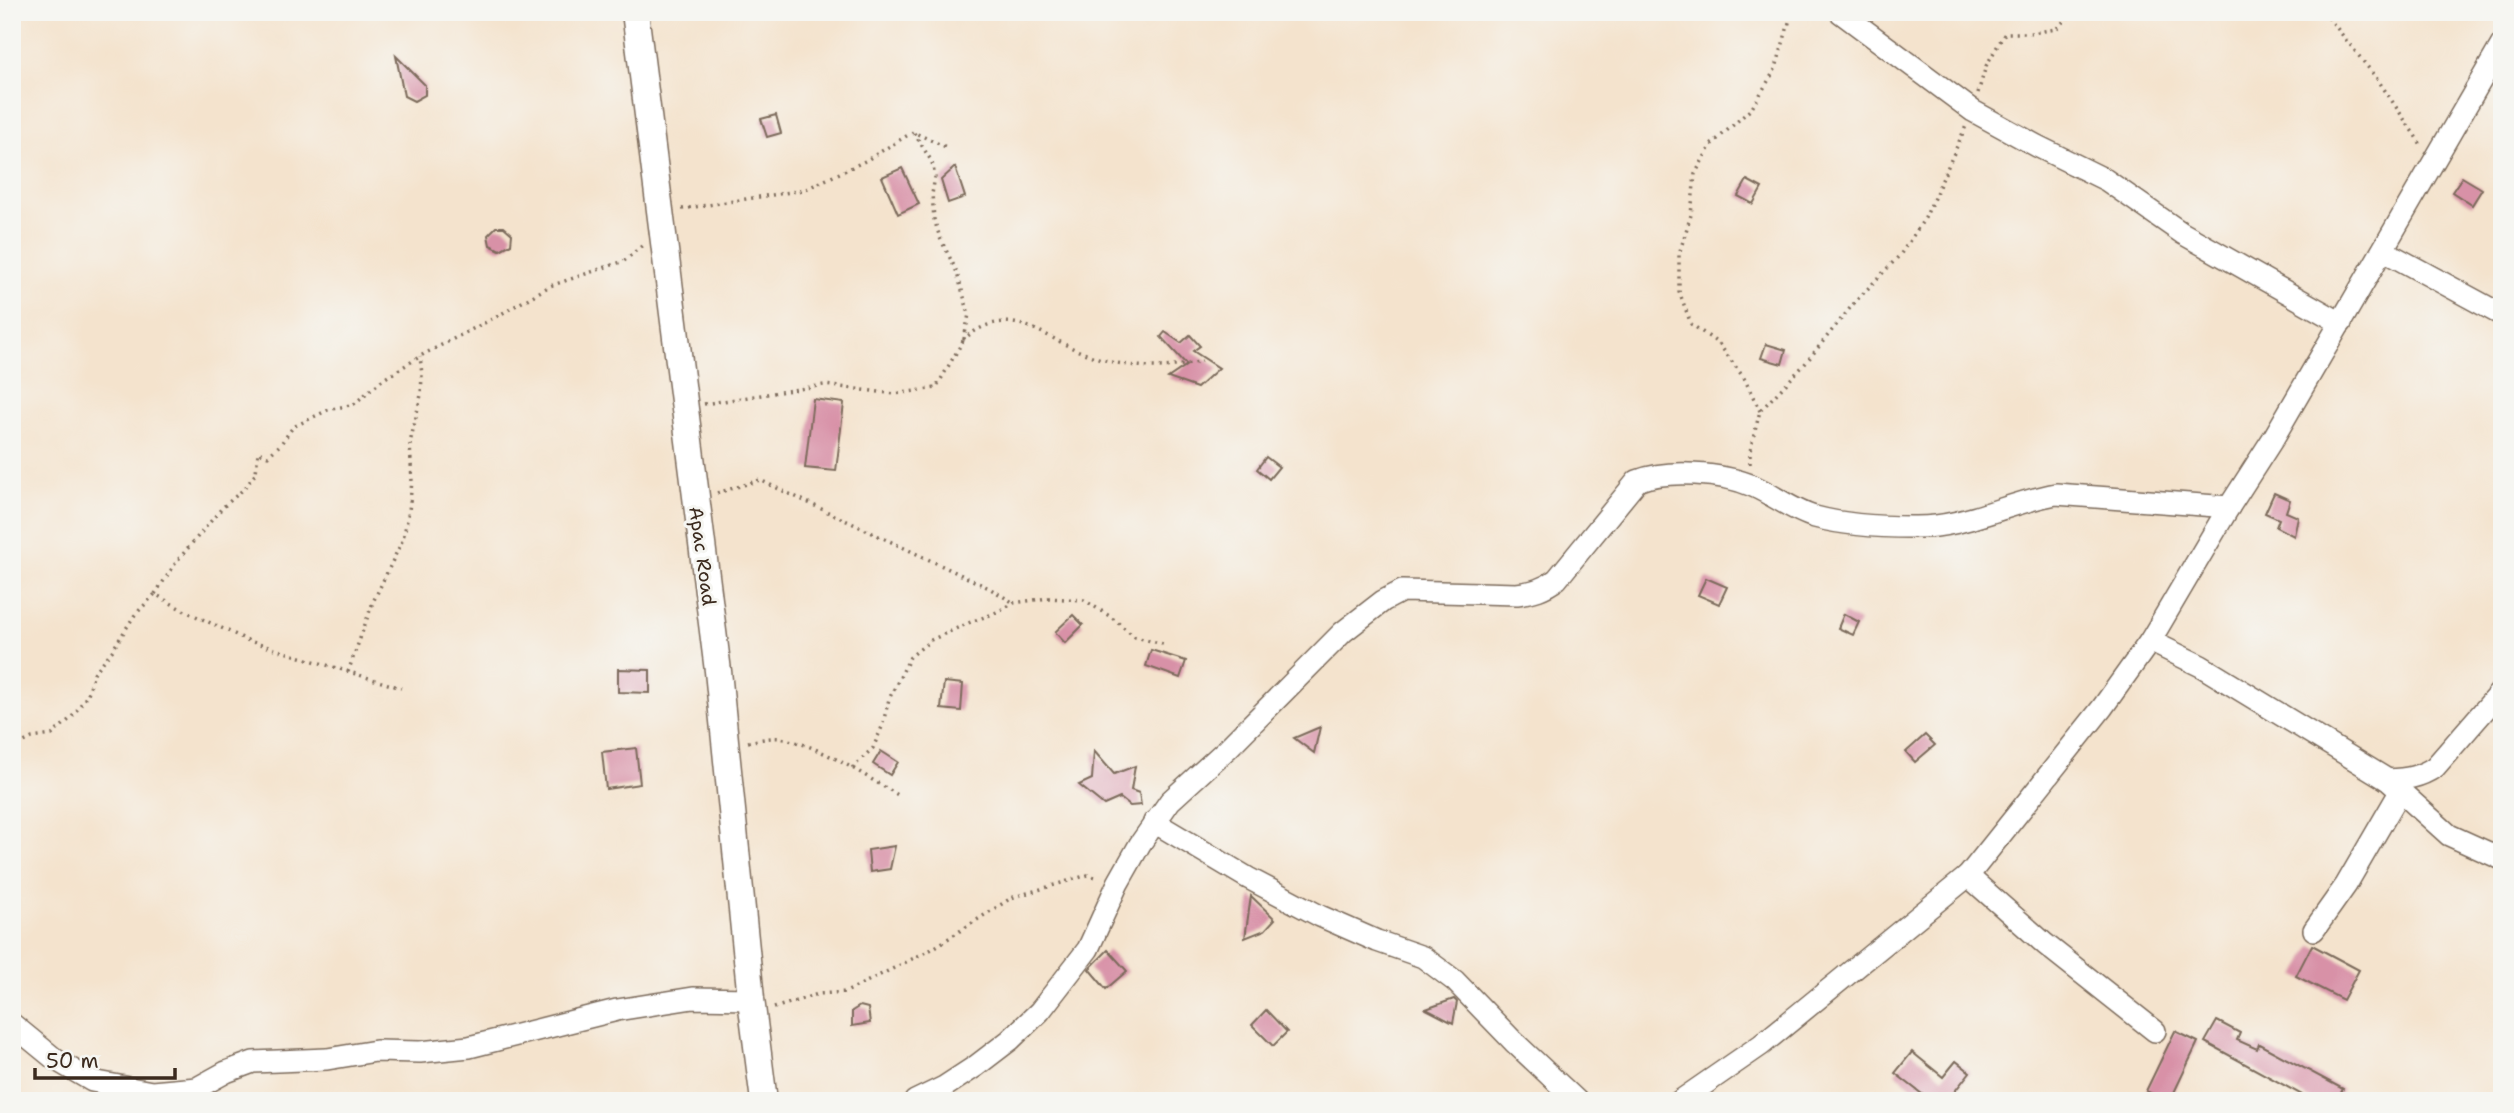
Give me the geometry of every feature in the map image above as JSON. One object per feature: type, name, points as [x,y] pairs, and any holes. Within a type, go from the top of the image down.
[{"type":"main road","name":"Apac Road","points":[[635,12],[719,671],[752,1007],[764,1101]]},
{"type":"street","points":[[1840,12],[1973,111],[2106,180],[2182,233],[2341,323]]},
{"type":"street","points":[[1679,1101],[1760,1045],[1968,876],[2102,708],[2150,641],[2384,251],[2433,162],[2498,58]]},
{"type":"street","points":[[2384,251],[2502,315]]},
{"type":"street","points":[[915,1101],[944,1087],[976,1066],[1010,1040],[1040,1011],[1088,949],[1118,883],[1154,822],[1170,802],[1227,749],[1343,632],[1383,601],[1402,591],[1517,594],[1535,592],[1546,587],[1557,579],[1630,487],[1645,478],[1708,475],[1750,485],[1815,517],[1910,527],[1935,527],[1969,521],[2031,499],[2056,494],[2229,508]]},
{"type":"street","points":[[2150,641],[2201,666],[2394,786],[2449,835],[2502,859]]},
{"type":"street","points":[[2314,930],[2353,874],[2394,786],[2423,775],[2435,766],[2502,690]]},
{"type":"street","points":[[1154,822],[1248,878],[1320,916],[1377,941],[1423,957],[1455,981],[1577,1101]]},
{"type":"street","points":[[1968,876],[2045,944],[2155,1031]]},
{"type":"street","points":[[12,1024],[56,1060],[92,1081],[152,1092],[197,1088],[226,1072],[253,1062],[327,1059],[376,1051],[420,1052],[468,1047],[617,1010],[693,998],[752,1007]]},
{"type":"path","points":[[1760,411],[1744,378],[1719,344],[1691,324],[1679,291],[1679,254],[1690,215],[1695,174],[1712,145],[1752,108],[1776,68],[1792,12]]},
{"type":"path","points":[[1750,485],[1750,451],[1760,411],[1900,255],[1925,218],[1973,111],[1986,66],[2005,33],[2032,33],[2056,29],[2073,12]]},
{"type":"path","points":[[2324,12],[2378,80],[2433,162]]},
{"type":"path","points":[[12,748],[32,738],[52,735],[72,717],[89,694],[94,673],[134,616],[155,594],[177,561],[222,508],[245,488],[256,473],[258,452],[268,456],[293,427],[328,410],[354,404],[382,380],[420,356],[550,286],[624,261],[653,236],[660,212],[804,190],[865,161],[913,132]]},
{"type":"path","points":[[913,132],[946,147]]},
{"type":"path","points":[[685,407],[824,385],[895,394],[936,388],[964,339],[969,314],[956,271],[934,219],[932,194],[936,177],[932,162],[913,132]]},
{"type":"path","points":[[964,339],[979,326],[998,321],[1030,327],[1088,355],[1130,365],[1180,367],[1202,361]]},
{"type":"path","points":[[348,672],[373,602],[403,539],[412,481],[410,443],[421,395],[420,356]]},
{"type":"path","points":[[695,499],[760,480],[978,582],[1014,603]]},
{"type":"path","points":[[155,594],[248,641],[401,688]]},
{"type":"path","points":[[852,768],[873,747],[882,727],[889,699],[910,657],[930,640],[1014,603],[1048,598],[1084,600],[1135,637],[1163,644]]},
{"type":"path","points":[[725,745],[778,738],[813,749],[898,795]]},
{"type":"path","points":[[752,1007],[817,994],[846,992],[932,949],[1011,898],[1088,875],[1118,883]]},
{"type":"building","points":[[396,56],[425,85],[425,95],[414,101],[404,96]]},
{"type":"building","points":[[776,115],[781,133],[767,137],[761,119]]},
{"type":"building","points":[[955,167],[965,197],[948,203],[941,180]]},
{"type":"building","points":[[902,168],[919,204],[898,214],[882,177]]},
{"type":"building","points":[[2462,177],[2482,189],[2472,205],[2452,192]]},
{"type":"building","points":[[1747,180],[1762,188],[1753,204],[1738,196]]},
{"type":"building","points":[[496,227],[504,227],[512,234],[511,244],[500,250],[490,245],[488,235]]},
{"type":"building","points":[[1165,332],[1181,343],[1190,335],[1200,346],[1193,351],[1219,368],[1197,388],[1168,378],[1187,365],[1161,337]]},
{"type":"building","points":[[1766,344],[1786,350],[1782,364],[1761,358]]},
{"type":"building","points":[[813,399],[844,403],[836,471],[805,468]]},
{"type":"building","points":[[1266,457],[1279,467],[1269,479],[1257,469]]},
{"type":"building","points":[[2274,493],[2290,500],[2286,512],[2298,517],[2294,536],[2276,527],[2279,519],[2265,513]]},
{"type":"building","points":[[1706,578],[1727,587],[1719,604],[1698,595]]},
{"type":"building","points":[[1844,614],[1859,622],[1853,635],[1838,628]]},
{"type":"building","points":[[1073,615],[1083,625],[1065,643],[1055,632]]},
{"type":"building","points":[[1151,650],[1186,661],[1180,678],[1146,666]]},
{"type":"building","points":[[618,669],[650,670],[650,693],[618,692]]},
{"type":"building","points":[[944,682],[963,684],[961,711],[941,709]]},
{"type":"building","points":[[1320,727],[1314,753],[1294,738]]},
{"type":"building","points":[[1925,735],[1935,745],[1915,762],[1906,752]]},
{"type":"building","points":[[636,748],[640,784],[606,789],[602,752]]},
{"type":"building","points":[[881,751],[898,762],[890,775],[873,764]]},
{"type":"building","points":[[1094,751],[1114,774],[1135,766],[1131,790],[1139,793],[1141,805],[1130,806],[1120,798],[1104,805],[1079,785],[1092,779]]},
{"type":"building","points":[[895,846],[890,869],[870,872],[868,850]]},
{"type":"building","points":[[1251,896],[1275,919],[1265,930],[1245,938]]},
{"type":"building","points":[[2312,945],[2359,970],[2343,1000],[2296,976]]},
{"type":"building","points":[[1108,950],[1127,971],[1106,989],[1089,969]]},
{"type":"building","points":[[1454,999],[1457,1002],[1453,1023],[1426,1009]]},
{"type":"building","points":[[860,1006],[868,1008],[870,1023],[852,1026],[852,1011]]},
{"type":"building","points":[[1266,1010],[1287,1032],[1273,1046],[1252,1025]]},
{"type":"building","points":[[2217,1021],[2240,1033],[2237,1040],[2257,1049],[2259,1044],[2343,1089],[2336,1101],[2313,1101],[2205,1042]]},
{"type":"building","points":[[2175,1031],[2198,1042],[2168,1101],[2146,1091]]},
{"type":"building","points":[[1912,1052],[1943,1077],[1956,1061],[1970,1072],[1947,1101],[1931,1101],[1895,1073]]}]
